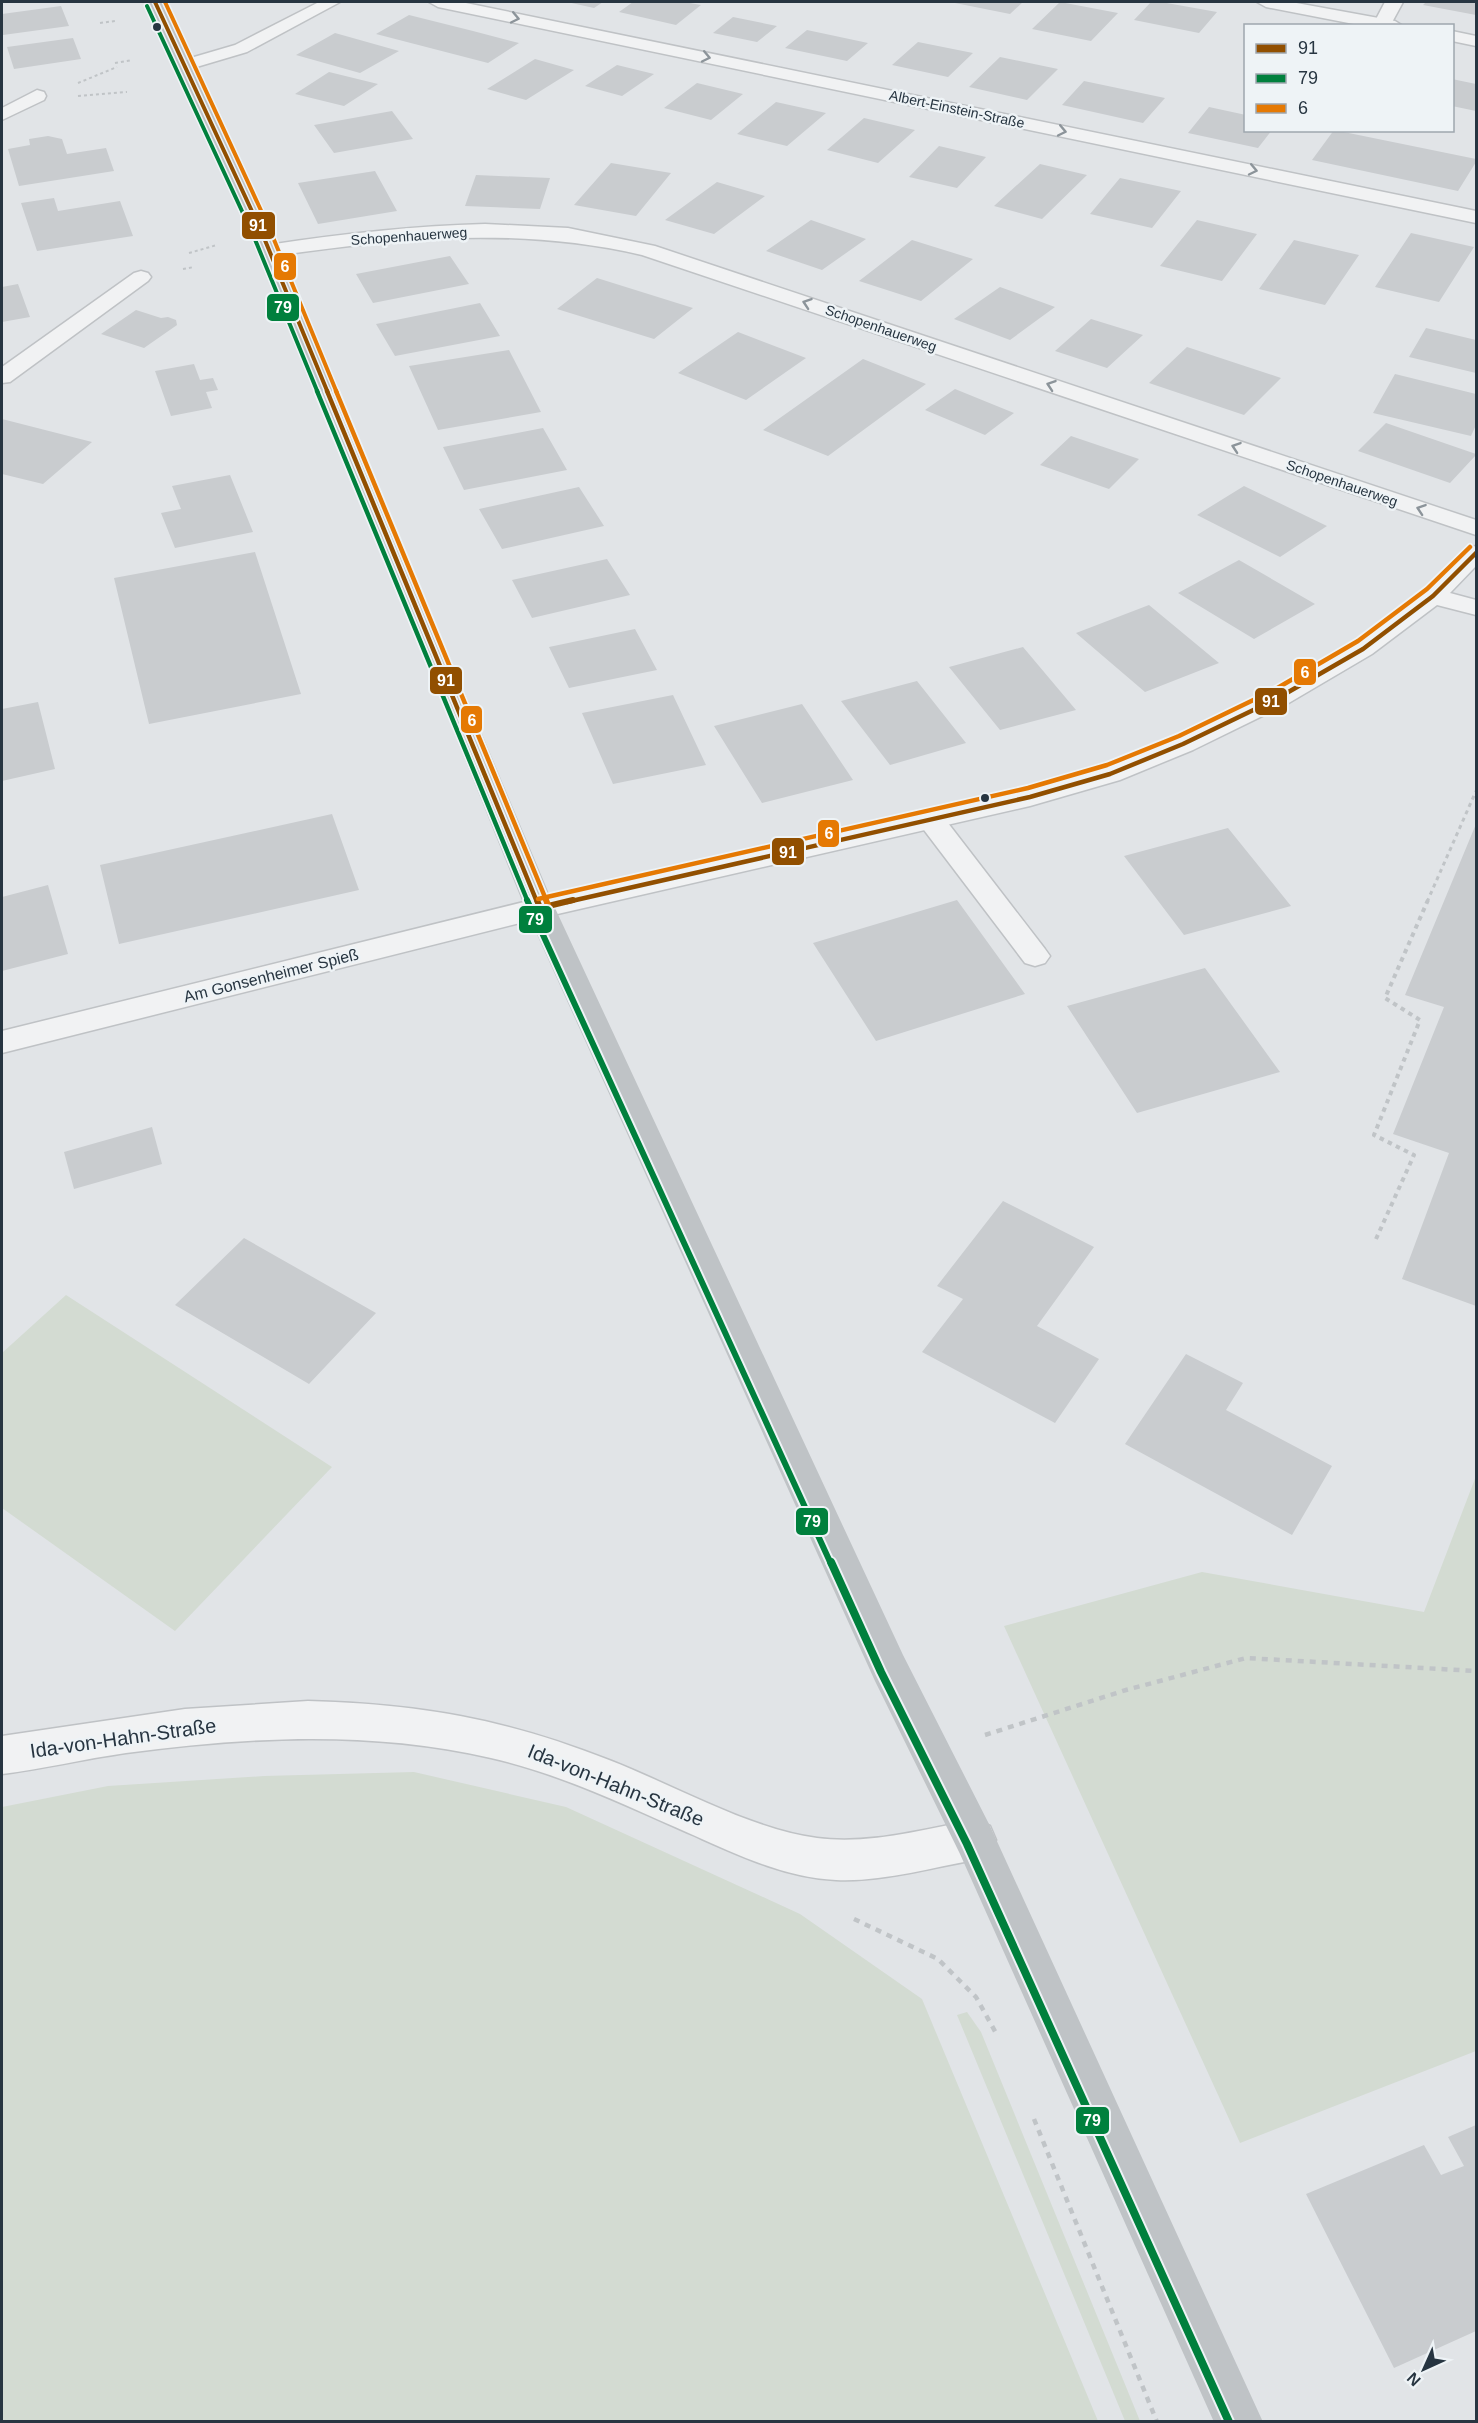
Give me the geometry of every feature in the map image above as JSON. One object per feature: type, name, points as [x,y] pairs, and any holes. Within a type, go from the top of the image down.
[{"type":"main road","points":[[155,2],[268,251],[540,908],[889,1668],[975,1840],[1239,2421]]},
{"type":"street","points":[[183,66],[218,58],[238,50],[331,2]]},
{"type":"street","name":"Albert-Einstein-Straße","points":[[438,2],[1476,217]]},
{"type":"street","points":[[1266,2],[1389,24],[1394,2]]},
{"type":"street","points":[[1454,36],[1476,41]]},
{"type":"street","points":[[2,115],[37,96]]},
{"type":"street","name":"Schopenhauerweg","points":[[268,251],[363,237],[444,231],[557,233],[648,250],[1476,528]]},
{"type":"street","points":[[2,377],[141,277]]},
{"type":"street","name":"Am Gonsenheimer Spieß","points":[[2,1041],[540,908],[1030,797],[1110,774],[1183,744],[1278,698],[1363,650],[1433,596],[1476,553]]},
{"type":"street","points":[[1433,596],[1476,608]]},
{"type":"street","points":[[931,820],[1035,956]]},
{"type":"street","name":"Ida-von-Hahn-Straße","points":[[2,1755],[117,1734],[184,1725],[379,1721],[489,1738],[553,1756],[765,1846],[816,1859],[854,1860],[975,1840]]},
{"type":"path","points":[[72,85],[117,67]]},
{"type":"path","points":[[97,95],[108,90],[127,92]]},
{"type":"path","points":[[1376,1239],[1414,1155],[1374,1135],[1420,1020],[1385,998],[1476,791]]},
{"type":"path","points":[[1009,1726],[1126,1690],[1246,1658],[1476,1671]]},
{"type":"path","points":[[845,1914],[938,1959],[976,1997],[1003,2044]]},
{"type":"path","points":[[1030,2108],[1157,2421]]},
{"type":"shaded area","points":[[66,1295],[332,1467],[175,1631],[2,1508],[2,1353]]},
{"type":"shaded area","points":[[1476,1476],[1476,2051],[1240,2143],[1004,1626],[1202,1572],[1424,1612]]},
{"type":"shaded area","points":[[414,1772],[566,1807],[800,1914],[922,1999],[1098,2421],[2,2421],[2,1807],[108,1786],[264,1776]]},
{"type":"shaded area","points":[[967,2012],[981,2032],[1140,2421],[1125,2421],[957,2015]]},
{"type":"building","points":[[567,2],[603,2],[594,8]]},
{"type":"building","points":[[633,2],[684,2],[701,5],[676,25],[619,12]]},
{"type":"building","points":[[955,2],[1023,2],[1010,14]]},
{"type":"building","points":[[1060,2],[1118,13],[1091,41],[1032,29]]},
{"type":"building","points":[[1151,2],[1217,12],[1199,33],[1134,20]]},
{"type":"building","points":[[1426,2],[1476,2],[1476,15],[1423,5]]},
{"type":"building","points":[[61,6],[69,26],[3,35],[2,14]]},
{"type":"building","points":[[409,15],[519,43],[488,63],[376,34]]},
{"type":"building","points":[[733,17],[777,26],[757,42],[713,33]]},
{"type":"building","points":[[807,30],[868,43],[847,61],[785,48]]},
{"type":"building","points":[[335,33],[399,51],[360,73],[296,55]]},
{"type":"building","points":[[73,38],[81,59],[14,69],[7,47]]},
{"type":"building","points":[[918,42],[973,53],[948,77],[892,65]]},
{"type":"building","points":[[1000,57],[1058,69],[1027,100],[969,87]]},
{"type":"building","points":[[535,59],[574,70],[526,100],[487,89]]},
{"type":"building","points":[[617,65],[654,74],[622,96],[585,86]]},
{"type":"building","points":[[329,72],[378,84],[344,106],[295,94]]},
{"type":"building","points":[[1454,79],[1476,84],[1476,111],[1454,106]]},
{"type":"building","points":[[1084,81],[1165,98],[1143,123],[1062,105]]},
{"type":"building","points":[[697,83],[743,94],[711,120],[664,108]]},
{"type":"building","points":[[776,102],[826,113],[787,146],[737,134]]},
{"type":"building","points":[[1209,107],[1244,115],[1244,132],[1270,132],[1258,148],[1188,133]]},
{"type":"building","points":[[392,111],[413,139],[334,153],[314,125]]},
{"type":"building","points":[[864,118],[915,130],[878,163],[827,150]]},
{"type":"building","points":[[1333,132],[1344,132],[1476,159],[1476,162],[1458,191],[1312,160]]},
{"type":"building","points":[[48,136],[62,139],[67,154],[106,148],[114,171],[19,186],[8,149],[30,145],[29,139]]},
{"type":"building","points":[[939,146],[986,157],[957,188],[909,177]]},
{"type":"building","points":[[611,163],[671,173],[636,216],[574,205]]},
{"type":"building","points":[[1040,164],[1087,175],[1042,219],[994,206]]},
{"type":"building","points":[[375,171],[397,211],[318,224],[298,183]]},
{"type":"building","points":[[476,175],[550,178],[540,209],[465,206]]},
{"type":"building","points":[[1120,178],[1181,191],[1152,228],[1090,214]]},
{"type":"building","points":[[717,182],[765,196],[714,234],[665,220]]},
{"type":"building","points":[[54,198],[58,211],[120,201],[133,236],[37,251],[21,203]]},
{"type":"building","points":[[811,220],[866,239],[822,270],[766,251]]},
{"type":"building","points":[[1197,220],[1257,234],[1222,281],[1160,266]]},
{"type":"building","points":[[1411,233],[1474,247],[1439,302],[1375,287]]},
{"type":"building","points":[[912,240],[973,259],[921,301],[859,281]]},
{"type":"building","points":[[1294,240],[1359,255],[1325,305],[1259,289]]},
{"type":"building","points":[[450,256],[469,284],[373,303],[356,274]]},
{"type":"building","points":[[597,278],[693,308],[654,339],[557,309]]},
{"type":"building","points":[[18,284],[30,317],[2,322],[2,287]]},
{"type":"building","points":[[1000,287],[1055,307],[1010,340],[954,319]]},
{"type":"building","points":[[480,303],[500,336],[395,356],[376,324]]},
{"type":"building","points":[[136,310],[161,318],[168,317],[176,320],[177,325],[144,348],[101,334]]},
{"type":"building","points":[[1091,319],[1143,335],[1107,368],[1055,351]]},
{"type":"building","points":[[1426,328],[1476,340],[1476,373],[1409,357]]},
{"type":"building","points":[[738,332],[806,358],[746,400],[678,373]]},
{"type":"building","points":[[1187,347],[1281,378],[1244,415],[1149,383]]},
{"type":"building","points":[[509,350],[541,412],[438,430],[409,366]]},
{"type":"building","points":[[863,359],[926,384],[828,456],[763,430]]},
{"type":"building","points":[[194,364],[200,380],[213,378],[218,390],[206,392],[212,408],[171,416],[155,371]]},
{"type":"building","points":[[1395,374],[1476,394],[1476,425],[1471,436],[1373,413]]},
{"type":"building","points":[[955,389],[1014,413],[985,435],[925,410]]},
{"type":"building","points":[[2,419],[92,442],[43,484],[2,474]]},
{"type":"building","points":[[1386,423],[1476,455],[1450,483],[1358,451]]},
{"type":"building","points":[[543,428],[567,470],[464,490],[443,447]]},
{"type":"building","points":[[1071,436],[1139,459],[1109,489],[1040,465]]},
{"type":"building","points":[[230,475],[253,532],[175,548],[161,513],[181,509],[172,486]]},
{"type":"building","points":[[1244,486],[1327,526],[1280,557],[1197,515]]},
{"type":"building","points":[[579,487],[604,526],[502,549],[479,509]]},
{"type":"building","points":[[255,552],[301,694],[149,724],[114,578]]},
{"type":"building","points":[[607,559],[630,595],[532,618],[512,580]]},
{"type":"building","points":[[1239,560],[1315,604],[1254,639],[1178,593]]},
{"type":"building","points":[[1149,605],[1219,663],[1145,692],[1076,633]]},
{"type":"building","points":[[635,629],[657,670],[569,688],[549,647]]},
{"type":"building","points":[[1023,647],[1076,710],[1000,730],[949,667]]},
{"type":"building","points":[[917,681],[966,743],[890,765],[841,701]]},
{"type":"building","points":[[673,695],[706,765],[613,784],[582,713]]},
{"type":"building","points":[[38,702],[55,769],[2,781],[2,709]]},
{"type":"building","points":[[802,704],[853,780],[762,803],[714,726]]},
{"type":"building","points":[[332,814],[359,890],[119,944],[100,865]]},
{"type":"building","points":[[1476,824],[1476,1306],[1402,1279],[1449,1153],[1393,1134],[1444,1007],[1405,995]]},
{"type":"building","points":[[1228,828],[1291,906],[1184,935],[1124,856]]},
{"type":"building","points":[[48,885],[68,954],[2,971],[2,897]]},
{"type":"building","points":[[957,900],[1025,994],[876,1041],[813,943]]},
{"type":"building","points":[[1205,968],[1280,1072],[1137,1113],[1067,1006]]},
{"type":"building","points":[[152,1127],[162,1164],[74,1189],[64,1152]]},
{"type":"building","points":[[1003,1201],[1094,1247],[1037,1326],[1099,1359],[1055,1423],[922,1352],[963,1299],[937,1286]]},
{"type":"building","points":[[244,1238],[376,1313],[309,1384],[175,1305]]},
{"type":"building","points":[[1186,1354],[1243,1383],[1226,1410],[1332,1466],[1292,1535],[1125,1444]]},
{"type":"building","points":[[1476,2125],[1476,2331],[1394,2368],[1306,2194],[1424,2145],[1441,2175],[1464,2166],[1448,2137]]},
{"type":"transit line","name":"91","points":[[155,2],[262,233],[540,908]]},
{"type":"transit line","name":"6","points":[[165,2],[270,230],[548,905]]},
{"type":"transit line","name":"79","points":[[147,6],[254,237],[532,912],[881,1672],[967,1844],[1229,2422]]},
{"type":"transit line","name":"6","points":[[538,899],[1028,788],[1107,765],[1179,736],[1274,690],[1358,641],[1427,589],[1470,547]]},
{"type":"transit line","name":"91","points":[[540,908],[1030,797],[1110,774],[1183,744],[1278,698],[1363,649],[1433,596],[1476,553]]}]
